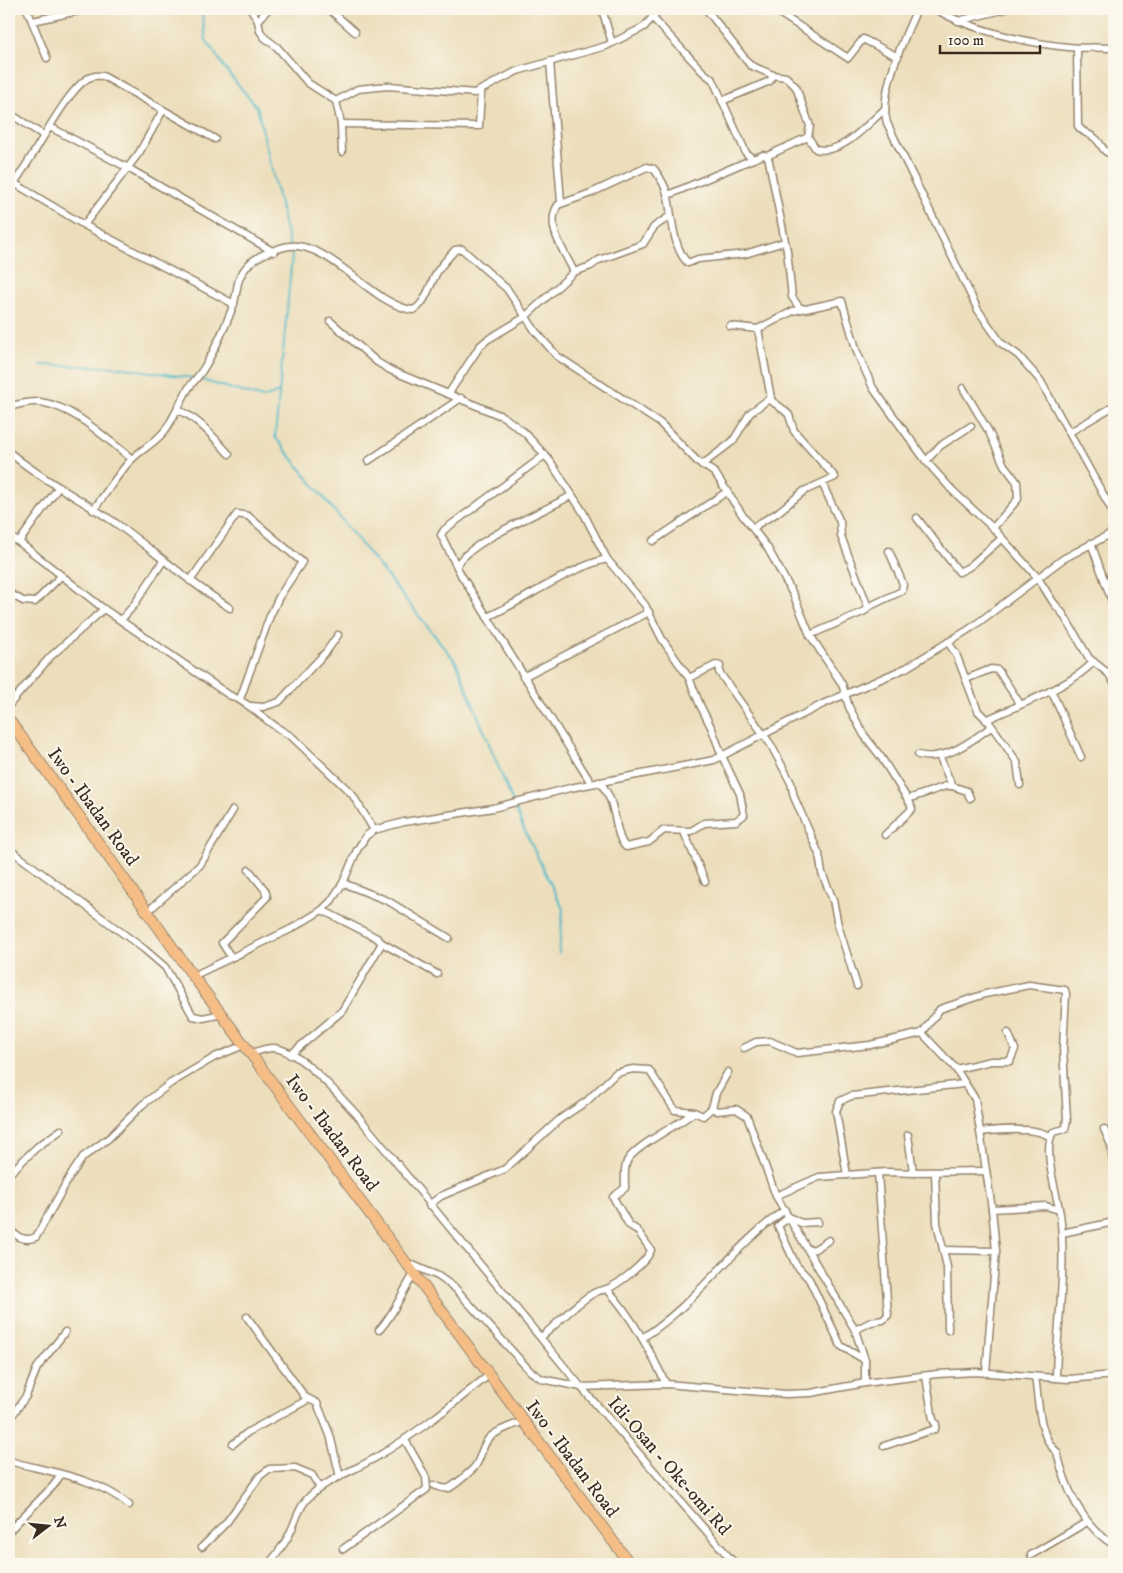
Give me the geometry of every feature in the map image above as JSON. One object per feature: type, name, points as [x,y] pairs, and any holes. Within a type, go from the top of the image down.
[{"type":"main road","name":"Iwo - Ibadan Road","points":[[9,720],[192,976],[251,1053],[322,1152],[407,1262],[522,1422],[630,1564]]},
{"type":"street","points":[[27,9],[47,58]]},
{"type":"street","points":[[33,21],[87,9]]},
{"type":"street","points":[[251,9],[258,21],[260,31],[278,47],[308,83],[336,101],[341,124],[342,152]]},
{"type":"street","points":[[258,21],[268,9]]},
{"type":"street","points":[[330,9],[355,32]]},
{"type":"street","points":[[602,9],[612,43]]},
{"type":"street","points":[[336,101],[358,89],[388,86],[423,87],[469,95],[481,92],[518,71],[597,50],[644,27],[660,9]]},
{"type":"street","points":[[706,9],[750,65],[774,75],[786,77],[796,87],[804,104],[810,126],[808,137],[816,149],[822,151],[844,145],[885,109]]},
{"type":"street","points":[[773,9],[848,58],[863,39],[898,57]]},
{"type":"street","points":[[917,9],[898,57],[885,109],[888,123],[978,310],[1001,343],[1018,355],[1040,380],[1114,514]]},
{"type":"street","points":[[935,9],[957,22],[1047,44],[1076,48],[1099,46],[1114,49]]},
{"type":"street","points":[[957,22],[1006,9]]},
{"type":"street","points":[[652,17],[703,72],[713,80],[746,153],[753,158]]},
{"type":"street","points":[[1076,48],[1078,126],[1088,136],[1097,139],[1104,152],[1114,155]]},
{"type":"street","points":[[550,61],[561,202]]},
{"type":"street","points":[[722,101],[770,81],[774,75]]},
{"type":"street","points":[[9,189],[43,135],[81,85],[93,76],[103,76],[162,112],[214,139]]},
{"type":"street","points":[[341,124],[479,126],[481,92]]},
{"type":"street","points":[[84,225],[128,168],[162,112]]},
{"type":"street","points":[[9,113],[43,135]]},
{"type":"street","points":[[50,127],[128,168],[274,252]]},
{"type":"street","points":[[668,195],[753,158],[767,156],[808,137]]},
{"type":"street","points":[[767,156],[781,216],[792,297],[802,309]]},
{"type":"street","points":[[574,272],[562,252],[556,235],[554,217],[556,208],[561,202],[591,193],[647,167],[654,169],[668,195],[670,216],[680,256],[688,263],[698,259],[745,254],[784,242]]},
{"type":"street","points":[[14,183],[84,225],[234,304]]},
{"type":"street","points":[[449,393],[480,346],[502,329],[525,317],[574,272],[591,266],[599,260],[643,244],[654,227],[670,216]]},
{"type":"street","points":[[93,510],[132,459],[158,439],[178,410],[187,390],[203,370],[234,304],[236,284],[255,259],[296,245],[324,254],[349,274],[392,302],[413,310],[420,305],[438,270],[455,250],[462,249],[507,289],[525,317],[557,356],[660,423],[702,465],[715,473],[728,491],[767,547],[794,596],[810,635],[846,695],[849,707],[864,735],[908,799],[912,809],[885,835]]},
{"type":"street","points":[[730,326],[758,329],[793,310],[816,308],[842,301],[857,352],[873,388],[926,461],[1038,578],[1063,614],[1088,658],[1109,674],[1114,683]]},
{"type":"street","points":[[330,320],[377,362],[410,379],[449,393],[504,417],[525,433],[545,455],[572,495],[608,560],[649,612],[662,639],[690,678],[700,705],[740,794],[744,815],[736,821],[704,823],[691,831],[684,832],[673,829],[664,830],[649,842],[626,847],[620,840],[617,820],[607,790],[595,783],[523,677],[456,565],[442,535],[444,530],[545,455]]},
{"type":"street","points":[[754,529],[758,524],[777,513],[804,491],[835,477],[794,431],[789,416],[770,398],[758,329]]},
{"type":"street","points":[[963,388],[989,432],[1004,465],[1017,482],[1018,499],[992,528]]},
{"type":"street","points":[[368,461],[461,398]]},
{"type":"street","points":[[702,465],[733,441],[750,413],[770,398]]},
{"type":"street","points":[[9,406],[39,402],[65,410],[91,427],[132,459]]},
{"type":"street","points":[[1070,432],[1114,406]]},
{"type":"street","points":[[178,410],[184,412],[210,434],[229,454]]},
{"type":"street","points":[[926,461],[940,446],[971,426]]},
{"type":"street","points":[[9,452],[58,488],[118,526],[190,581],[230,608]]},
{"type":"street","points":[[822,483],[840,522],[841,536],[868,607]]},
{"type":"street","points":[[19,542],[58,488]]},
{"type":"street","points":[[653,541],[728,491]]},
{"type":"street","points":[[456,565],[487,540],[572,495]]},
{"type":"street","points":[[190,581],[237,514],[248,516],[302,562],[279,597],[270,616],[240,699]]},
{"type":"street","points":[[918,518],[959,572],[969,568],[1000,539]]},
{"type":"street","points":[[192,976],[291,929],[322,910],[331,901],[343,883],[357,850],[366,836],[374,830],[404,822],[493,808],[642,773],[704,764],[763,734],[906,668],[948,642],[1063,559],[1114,532]]},
{"type":"street","points":[[9,537],[19,542],[104,609],[229,696],[240,699],[279,730],[291,736],[340,782],[357,801],[374,830]]},
{"type":"street","points":[[1091,543],[1114,607]]},
{"type":"street","points":[[810,635],[865,611],[868,607],[902,591],[903,584],[889,551]]},
{"type":"street","points":[[487,617],[514,606],[598,561],[608,560]]},
{"type":"street","points":[[121,620],[134,605],[163,561]]},
{"type":"street","points":[[9,593],[23,601],[36,602],[61,576]]},
{"type":"street","points":[[9,705],[50,657],[104,609]]},
{"type":"street","points":[[523,677],[649,612]]},
{"type":"street","points":[[250,706],[264,707],[279,702],[326,652],[338,635]]},
{"type":"street","points":[[948,642],[956,654],[978,711],[1017,762],[1020,785]]},
{"type":"street","points":[[986,720],[1050,690],[1083,672],[1093,662]]},
{"type":"street","points":[[690,678],[716,665],[720,666],[719,672],[763,734],[791,783],[794,797],[819,854],[822,873],[833,900],[838,925],[857,986]]},
{"type":"street","points":[[966,679],[991,670],[998,670],[1020,704]]},
{"type":"street","points":[[1050,690],[1081,757]]},
{"type":"street","points":[[918,755],[930,758],[939,755],[966,744],[991,726]]},
{"type":"street","points":[[939,755],[952,786]]},
{"type":"street","points":[[908,799],[952,786],[966,791],[970,798]]},
{"type":"street","points":[[147,912],[200,866],[233,810]]},
{"type":"street","points":[[684,832],[705,881]]},
{"type":"street","points":[[9,849],[144,949],[165,967],[193,1016],[203,1018],[222,1014]]},
{"type":"street","points":[[231,957],[222,943],[267,897],[265,890],[249,870]]},
{"type":"street","points":[[343,883],[388,901],[449,938]]},
{"type":"street","points":[[322,910],[377,938],[382,944],[437,974]]},
{"type":"street","points":[[251,1053],[273,1048],[290,1054],[331,1022],[342,1011],[382,944]]},
{"type":"street","points":[[744,1048],[756,1042],[770,1041],[797,1053],[870,1046],[922,1033],[940,1009],[985,994],[1029,985],[1065,990],[1063,1048],[1067,1120],[1065,1129],[1053,1132],[1050,1137],[1050,1159],[1062,1233],[1062,1309],[1057,1344],[1056,1378]]},
{"type":"street","points":[[922,1033],[956,1070],[975,1100],[992,1209],[996,1250],[986,1373]]},
{"type":"street","points":[[956,1070],[991,1061],[1010,1061],[1015,1049],[1008,1033]]},
{"type":"street","points":[[9,1229],[21,1239],[31,1240],[36,1237],[83,1157],[109,1138],[142,1105],[171,1083],[215,1057],[244,1045]]},
{"type":"street","name":"Idi-Osan - Oke-omi Rd","points":[[290,1054],[309,1067],[350,1108],[581,1387],[735,1564]]},
{"type":"street","points":[[429,1205],[441,1196],[505,1169],[560,1119],[587,1101],[616,1073],[624,1070],[649,1070],[675,1110],[694,1112],[703,1116],[712,1108],[716,1093],[728,1072]]},
{"type":"street","points":[[846,1175],[836,1112],[840,1101],[851,1096],[964,1084]]},
{"type":"street","points":[[712,1108],[717,1111],[736,1109],[747,1116],[776,1196],[855,1330],[864,1360],[865,1383]]},
{"type":"street","points":[[541,1337],[597,1291],[607,1289],[649,1257],[651,1250],[637,1230],[629,1225],[613,1197],[625,1188],[626,1163],[631,1153],[681,1123],[694,1112]]},
{"type":"street","points":[[1104,1129],[1111,1145],[1114,1169]]},
{"type":"street","points":[[9,1174],[37,1147],[61,1130]]},
{"type":"street","points":[[980,1132],[1034,1130],[1044,1132],[1050,1137]]},
{"type":"street","points":[[908,1135],[914,1173]]},
{"type":"street","points":[[776,1196],[819,1177],[878,1173],[986,1171]]},
{"type":"street","points":[[855,1330],[871,1322],[883,1320],[888,1315],[878,1173]]},
{"type":"street","points":[[935,1173],[937,1223],[947,1267],[948,1330]]},
{"type":"street","points":[[992,1209],[1046,1206],[1059,1210]]},
{"type":"street","points":[[642,1338],[672,1317],[765,1224],[785,1210]]},
{"type":"street","points":[[789,1217],[778,1226],[796,1264],[809,1279],[841,1346],[864,1360]]},
{"type":"street","points":[[789,1217],[801,1223],[818,1222]]},
{"type":"street","points":[[1062,1233],[1114,1222]]},
{"type":"street","points":[[809,1250],[815,1249],[829,1240]]},
{"type":"street","points":[[943,1250],[996,1250]]},
{"type":"street","points":[[407,1262],[438,1276],[455,1288],[530,1371],[542,1378],[581,1387],[666,1384],[786,1394],[810,1393],[865,1383],[926,1376],[986,1373],[1056,1378],[1114,1376]]},
{"type":"street","points":[[379,1330],[387,1321],[395,1302],[415,1273]]},
{"type":"street","points":[[607,1289],[618,1301],[642,1338],[666,1384]]},
{"type":"street","points":[[247,1317],[305,1397],[315,1400],[324,1415],[340,1477]]},
{"type":"street","points":[[9,1420],[26,1396],[37,1368],[65,1332]]},
{"type":"street","points":[[269,1564],[291,1532],[302,1505],[320,1488],[404,1440],[447,1410],[489,1375]]},
{"type":"street","points":[[884,1446],[935,1429],[936,1424],[933,1420],[926,1376]]},
{"type":"street","points":[[1035,1377],[1045,1436],[1050,1446],[1058,1452],[1061,1470],[1087,1522],[1098,1535],[1114,1545]]},
{"type":"street","points":[[233,1444],[248,1432],[309,1399]]},
{"type":"street","points":[[434,1485],[443,1489],[450,1488],[456,1484],[475,1467],[483,1446],[490,1438],[501,1429],[522,1422]]},
{"type":"street","points":[[343,1549],[427,1488],[426,1477],[404,1440]]},
{"type":"street","points":[[9,1460],[100,1486],[116,1494],[129,1505]]},
{"type":"street","points":[[202,1547],[226,1523],[260,1476],[269,1469],[295,1468],[312,1475],[320,1488]]},
{"type":"street","points":[[9,1531],[54,1485],[61,1474]]},
{"type":"street","points":[[1031,1555],[1087,1522]]},
{"type":"waterway","points":[[201,9],[206,40],[229,74],[257,107],[292,256],[275,437],[456,662],[522,825],[563,909],[559,953]]},
{"type":"waterway","points":[[41,365],[117,367],[193,378]]},
{"type":"waterway","points":[[198,379],[263,398],[279,392]]}]
